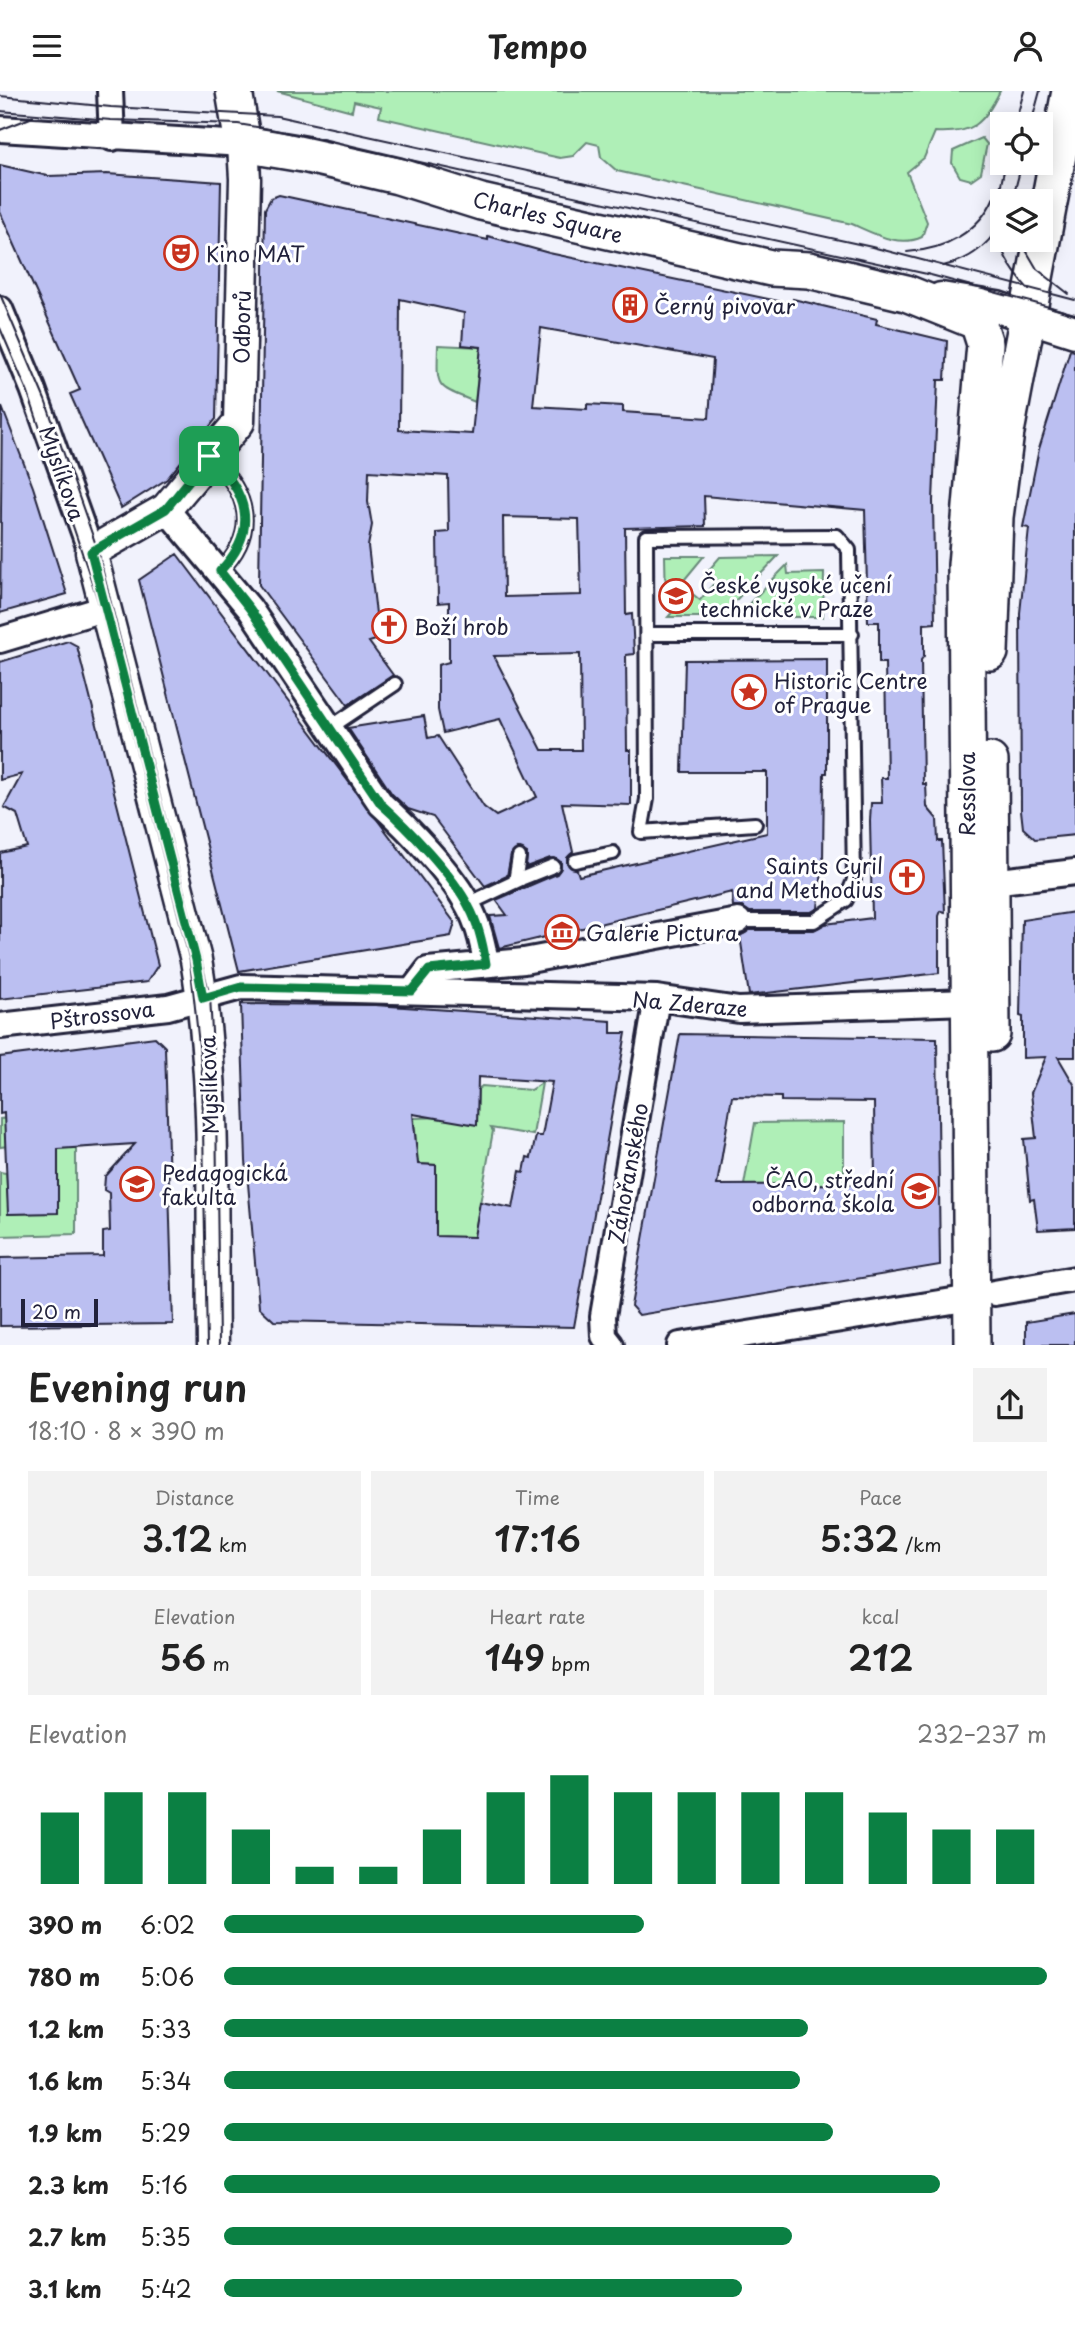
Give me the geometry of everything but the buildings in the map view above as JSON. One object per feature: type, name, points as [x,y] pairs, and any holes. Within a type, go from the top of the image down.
[{"type":"main road","points":[[234,91],[243,144]]},
{"type":"main road","points":[[1028,317],[1070,91]]},
{"type":"main road","name":"Charles Square","points":[[243,144],[387,173],[481,202],[762,266],[809,270],[906,293]]},
{"type":"main road","name":"Resslova","points":[[906,293],[973,318],[978,322],[985,340],[966,565],[968,1002],[983,1295],[996,1345]]},
{"type":"main road","name":"Resslova","points":[[972,1345],[983,1295],[992,882],[990,619],[995,516],[1006,432],[1028,317]]},
{"type":"street","points":[[110,91],[112,138]]},
{"type":"street","name":"Charles Square","points":[[1,129],[112,138],[243,144]]},
{"type":"street","name":"Odborů","points":[[91,552],[166,509],[239,422],[245,179],[243,144]]},
{"type":"street","name":"Charles Square","points":[[906,293],[997,307],[1075,332]]},
{"type":"street","name":"Myslíkova","points":[[0,309],[33,389],[91,552],[193,947],[203,998],[209,1073],[213,1345]]},
{"type":"street","points":[[166,509],[220,571],[331,727],[381,804],[408,828],[468,904],[481,934],[486,964]]},
{"type":"street","points":[[0,640],[106,608]]},
{"type":"street","points":[[992,882],[1075,872]]},
{"type":"street","points":[[412,991],[429,970],[524,961],[738,921]]},
{"type":"street","name":"Na Zderaze","points":[[203,998],[241,987],[657,998],[739,1010],[968,1002]]},
{"type":"street","name":"Pštrossova","points":[[0,1026],[168,1007],[203,998]]},
{"type":"street","name":"Záhořanského","points":[[611,1345],[604,1336],[603,1316],[657,998]]},
{"type":"street","points":[[680,1345],[1075,1279]]},
{"type":"lane","points":[[209,456],[234,482],[246,520],[235,557],[220,571]]},
{"type":"lane","points":[[738,921],[814,921],[846,900],[854,880],[849,550],[836,536],[646,537],[647,799],[641,832],[755,824]]},
{"type":"lane","points":[[647,634],[852,634]]},
{"type":"lane","points":[[331,727],[395,684]]},
{"type":"lane","points":[[575,861],[613,853]]},
{"type":"lane","points":[[519,857],[520,879]]},
{"type":"lane","points":[[468,904],[553,866]]},
{"type":"green space","points":[[277,91],[1000,91],[988,112],[975,125],[959,131],[935,132],[924,158],[907,172],[927,222],[922,237],[904,241],[886,238],[852,224],[617,171],[601,157],[599,145],[587,142],[573,156],[560,158],[379,117],[381,107],[354,101],[352,111]]},
{"type":"green space","points":[[982,138],[987,144],[981,173],[971,180],[960,177],[952,163],[953,151]]},
{"type":"green space","points":[[438,345],[481,347],[475,402],[441,384],[438,378]]},
{"type":"green space","points":[[665,556],[704,556],[666,602]]},
{"type":"green space","points":[[778,556],[720,617],[668,617],[690,592],[700,600],[717,580],[707,572],[720,557]]},
{"type":"green space","points":[[787,565],[788,574],[824,573],[823,617],[736,617]]},
{"type":"green space","points":[[542,1083],[533,1135],[491,1128],[493,1131],[474,1237],[436,1238],[436,1165],[418,1164],[414,1118],[444,1117],[477,1124],[478,1089],[482,1086],[531,1090]]},
{"type":"green space","points":[[34,1115],[76,1139],[76,1234],[0,1236],[0,1172],[6,1173],[9,1214],[58,1212],[57,1140],[0,1147],[0,1119]]},
{"type":"green space","points":[[844,1122],[844,1184],[744,1185],[755,1123]]},
{"type":"tram line","points":[[1018,112],[1024,91]]},
{"type":"tram line","points":[[1034,112],[1040,91]]},
{"type":"tram line","points":[[0,96],[111,107],[277,116],[872,247],[1075,300]]},
{"type":"tram line","points":[[0,111],[111,120],[238,124],[275,130],[927,274],[1075,314]]},
{"type":"tram line","points":[[0,130],[33,117]]},
{"type":"tram line","points":[[1003,175],[997,216],[1000,245],[1016,274],[1029,290]]},
{"type":"tram line","points":[[1015,189],[1019,175]]},
{"type":"tram line","points":[[907,252],[934,247],[959,237],[979,220],[990,204]]},
{"type":"tram line","points":[[943,266],[960,261],[990,238]]},
{"type":"tram line","points":[[1027,252],[1037,269],[1069,294]]},
{"type":"tram line","points":[[0,294],[45,400],[97,548],[210,996],[216,1104],[219,1345]]},
{"type":"tram line","points":[[0,328],[28,393],[101,609],[190,961],[202,1073],[207,1345]]},
{"type":"place","name":"Kino MAT","points":[[181,253]]},
{"type":"place","name":"Černý pivovar","points":[[630,305]]},
{"type":"place","name":"České vysoké učení technické v Praze","points":[[676,596]]},
{"type":"place","name":"Boží hrob","points":[[389,626]]},
{"type":"place","name":"Historic Centre of Prague","points":[[749,692]]},
{"type":"place","name":"Saints Cyril and Methodius","points":[[907,877]]},
{"type":"place","name":"Galerie Pictura","points":[[562,932]]},
{"type":"place","name":"Pedagogická fakulta","points":[[137,1184]]},
{"type":"place","name":"ČAO, střední odborná škola","points":[[919,1191]]},
{"type":"route","points":[[209,456],[234,482],[246,520],[235,557],[220,571],[250,609],[381,804],[408,828],[468,904],[481,934],[486,964],[429,970],[412,991],[241,987],[203,998],[196,960],[91,552],[121,532],[166,509],[209,456]]}]
